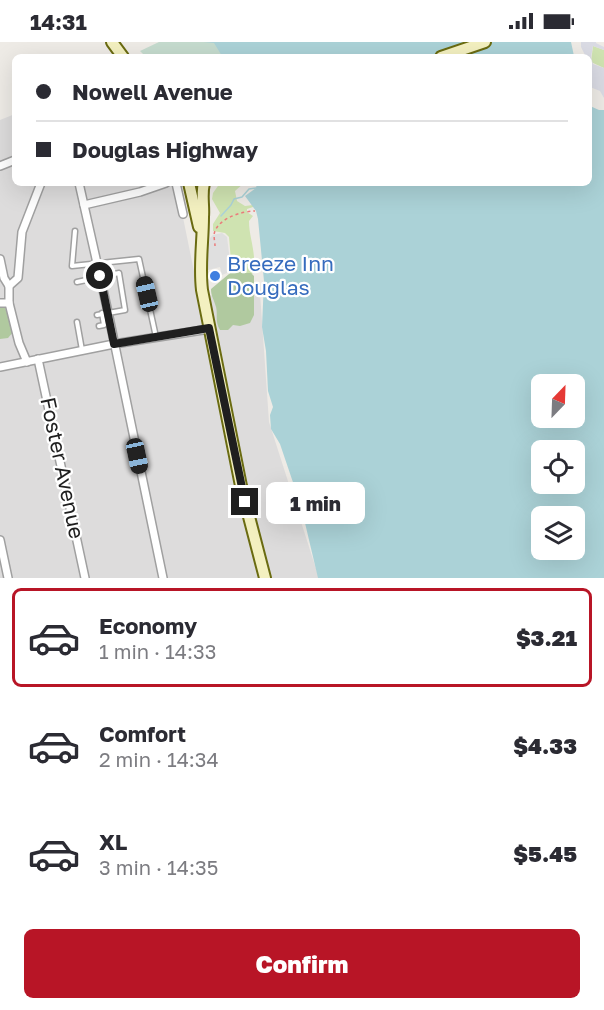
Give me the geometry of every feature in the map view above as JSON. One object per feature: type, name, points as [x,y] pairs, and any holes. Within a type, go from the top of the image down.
[{"type":"main road","points":[[450,54],[485,42]]},
{"type":"main road","points":[[190,186],[202,240]]},
{"type":"main road","points":[[203,186],[200,272],[209,328],[244,497],[265,578]]},
{"type":"street","points":[[9,286],[18,278],[22,232],[40,186]]},
{"type":"street","points":[[81,186],[100,276],[102,314],[114,344],[163,578]]},
{"type":"street","points":[[84,205],[157,186]]},
{"type":"street","points":[[177,186],[183,214]]},
{"type":"street","points":[[0,260],[4,278],[9,286],[9,303],[19,343],[27,362]]},
{"type":"street","points":[[0,303],[9,303]]},
{"type":"street","points":[[0,367],[209,328]]},
{"type":"street","name":"Foster Avenue","points":[[38,359],[85,578]]},
{"type":"street","points":[[0,540],[8,578]]},
{"type":"lane","points":[[75,231],[72,266],[139,259],[157,337]]},
{"type":"lane","points":[[77,282],[118,273],[125,310],[102,314],[104,325],[99,326]]},
{"type":"lane","points":[[78,322],[82,350]]},
{"type":"path","points":[[215,246],[216,229],[235,213],[255,211]]},
{"type":"shaded area","points":[[581,42],[596,42],[604,47],[604,50],[593,46],[592,54],[584,54]]},
{"type":"shaded area","points":[[592,60],[593,64],[604,68],[604,98],[600,91],[592,88]]},
{"type":"shaded area","points":[[12,115],[12,186],[177,186],[199,296],[260,293],[269,422],[319,578],[0,578],[0,120]]},
{"type":"shaded area","points":[[222,233],[227,237],[230,261],[227,273],[222,275],[220,267],[208,270],[207,258],[210,238]]},
{"type":"green space","points":[[159,42],[370,42],[373,54],[143,54],[140,51]]},
{"type":"green space","points":[[593,46],[604,50],[604,68],[592,62]]},
{"type":"green space","points":[[218,186],[241,186],[235,191],[237,201],[245,206],[253,205],[247,209],[247,212],[253,216],[249,221],[254,256],[251,278],[232,273],[229,237],[225,233],[213,231],[213,224],[220,213],[212,199]]},
{"type":"green space","points":[[235,269],[254,276],[254,315],[250,323],[240,326],[233,325],[228,330],[220,330],[211,289]]},
{"type":"green space","points":[[0,308],[5,308],[14,331],[8,338],[0,339]]},
{"type":"water","points":[[204,42],[571,42],[574,54],[221,54],[214,43]]},
{"type":"water","points":[[592,107],[604,110],[604,578],[318,578],[301,506],[280,444],[271,429],[270,415],[273,407],[268,391],[262,327],[264,281],[258,219],[256,211],[245,196],[256,186],[592,186]]},
{"type":"waterway","points":[[221,216],[234,199],[242,197],[249,189],[256,188]]},
{"type":"place","name":"Breeze Inn Douglas","points":[[215,276]]},
{"type":"route","points":[[100,276],[114,344],[209,328],[245,502]]}]
